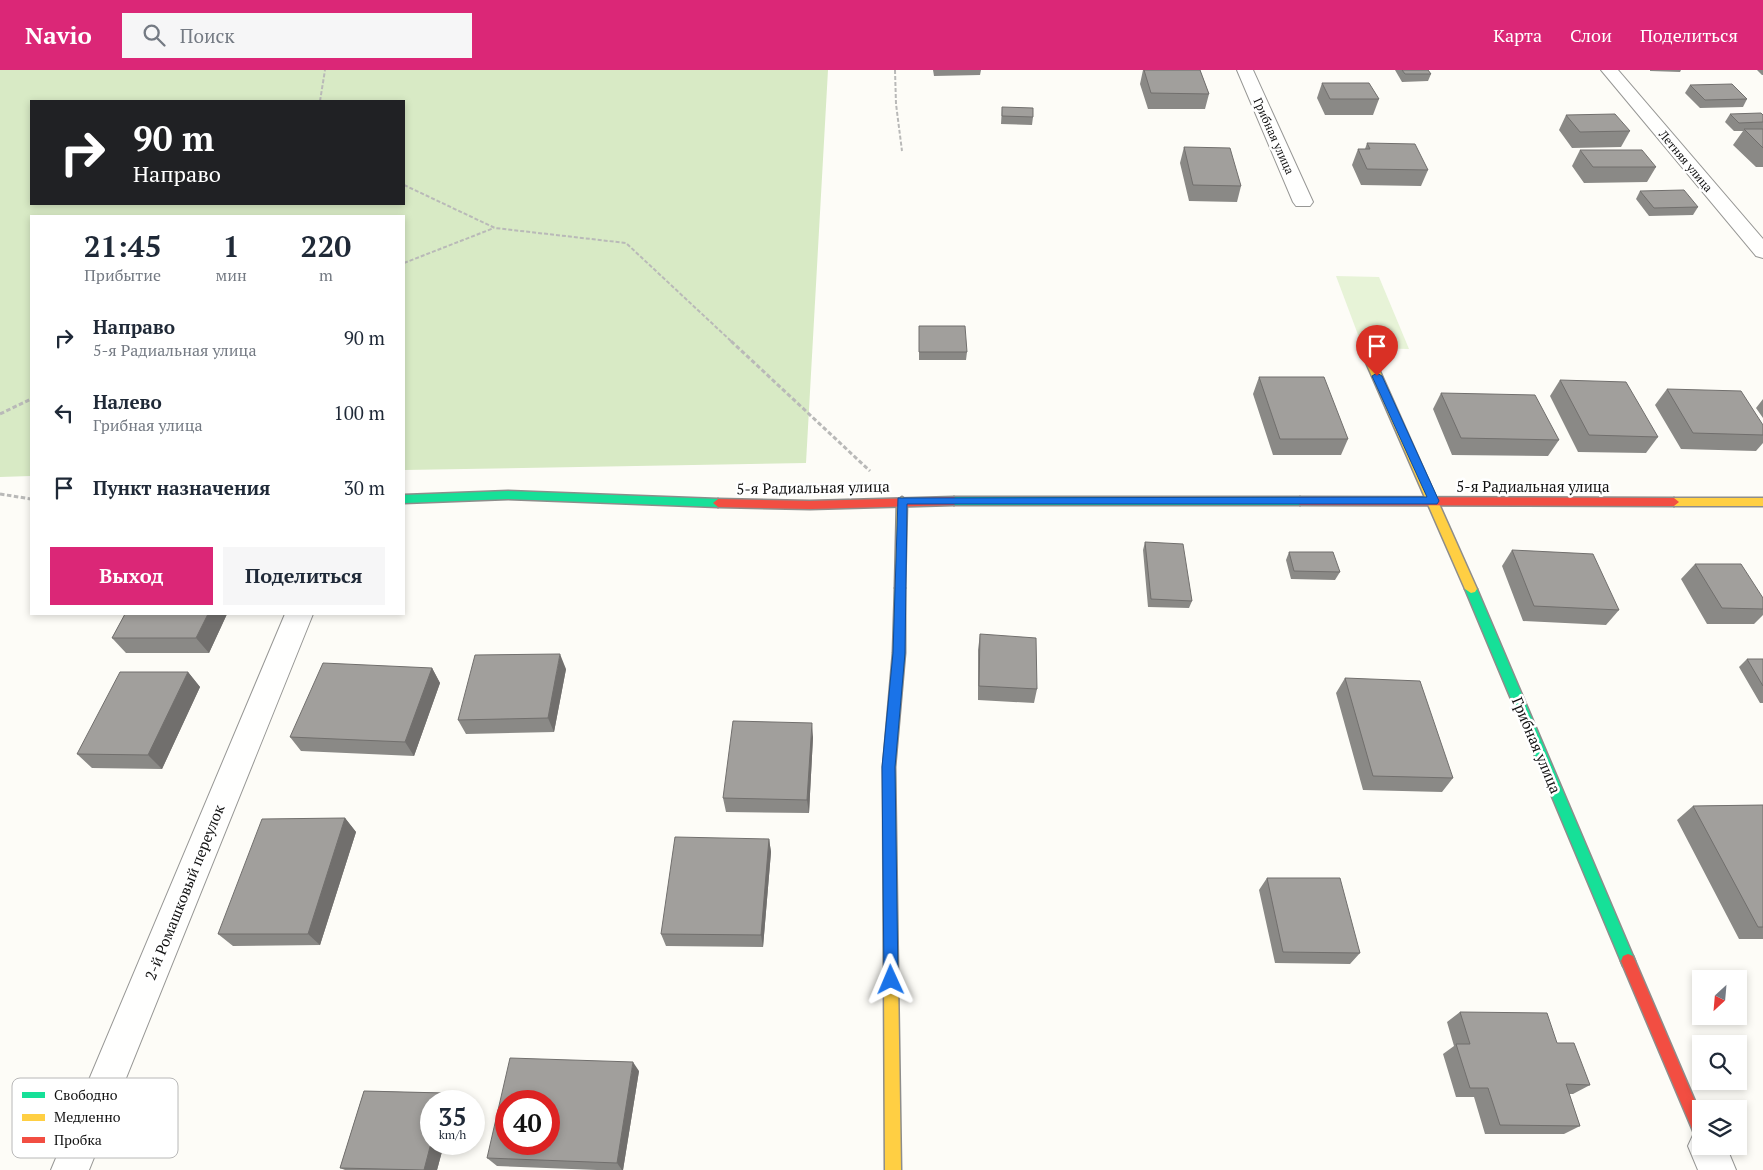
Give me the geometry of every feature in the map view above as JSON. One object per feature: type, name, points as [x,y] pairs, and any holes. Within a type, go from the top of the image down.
[{"type":"street","name":"Грибная улица","points":[[1245,70],[1303,202]]},
{"type":"street","name":"Летняя улица","points":[[1609,70],[1763,252]]},
{"type":"street","name":"Грибная улица","points":[[1369,358],[1434,501],[1692,1112]]},
{"type":"street","name":"5-я Радиальная улица","points":[[405,499],[508,494],[739,504],[810,505],[902,500],[1763,502]]},
{"type":"street","points":[[893,1170],[889,767],[899,653],[902,500]]},
{"type":"street","name":"2-й Ромашковый переулок","points":[[108,1078],[298,615]]},
{"type":"street","points":[[1711,1155],[1717,1170]]},
{"type":"street","name":"2-й Ромашковый переулок","points":[[70,1170],[75,1158]]},
{"type":"path","points":[[320,100],[326,70]]},
{"type":"path","points":[[895,70],[896,104],[902,151]]},
{"type":"path","points":[[405,185],[495,228],[626,243],[902,500]]},
{"type":"path","points":[[405,263],[495,228]]},
{"type":"path","points":[[0,414],[30,399]]},
{"type":"path","points":[[0,494],[30,499]]},
{"type":"green space","points":[[0,70],[828,70],[806,463],[405,470],[405,215],[30,215],[30,476],[0,477]]},
{"type":"green space","points":[[1336,276],[1379,277],[1409,349],[1363,348]]},
{"type":"building","points":[[1144,70],[1200,70],[1209,94],[1151,93]]},
{"type":"building","points":[[1402,70],[1428,70],[1431,74],[1405,74]]},
{"type":"building","points":[[1322,83],[1369,83],[1379,99],[1330,99]]},
{"type":"building","points":[[1732,84],[1747,99],[1705,100],[1690,85]]},
{"type":"building","points":[[1002,107],[1033,108],[1033,117],[1002,116]]},
{"type":"building","points":[[1761,113],[1763,115],[1763,122],[1739,123],[1730,114]]},
{"type":"building","points":[[1615,114],[1630,131],[1580,132],[1566,115]]},
{"type":"building","points":[[1744,129],[1763,129],[1763,148]]},
{"type":"building","points":[[1367,143],[1415,144],[1428,170],[1367,169],[1358,149],[1370,149]]},
{"type":"building","points":[[1184,147],[1230,148],[1241,186],[1193,185]]},
{"type":"building","points":[[1580,150],[1642,150],[1656,167],[1593,167]]},
{"type":"building","points":[[1684,190],[1698,207],[1654,208],[1640,191]]},
{"type":"building","points":[[919,326],[965,326],[967,352],[919,352]]},
{"type":"building","points":[[1259,377],[1324,377],[1348,439],[1280,439]]},
{"type":"building","points":[[1560,380],[1626,382],[1658,437],[1589,435]]},
{"type":"building","points":[[1667,389],[1741,391],[1763,425],[1763,435],[1693,433]]},
{"type":"building","points":[[1441,393],[1535,395],[1559,440],[1461,438]]},
{"type":"building","points":[[1145,542],[1183,544],[1192,601],[1151,599]]},
{"type":"building","points":[[1512,550],[1593,554],[1619,610],[1534,606]]},
{"type":"building","points":[[1289,552],[1333,552],[1340,572],[1294,571]]},
{"type":"building","points":[[1695,564],[1741,564],[1763,598],[1763,609],[1722,608]]},
{"type":"building","points":[[124,615],[208,615],[196,638],[112,638]]},
{"type":"building","points":[[980,634],[1036,638],[1037,689],[979,686]]},
{"type":"building","points":[[560,654],[548,718],[458,720],[475,655]]},
{"type":"building","points":[[1747,659],[1763,659],[1763,686]]},
{"type":"building","points":[[323,663],[432,668],[405,742],[290,737]]},
{"type":"building","points":[[120,672],[188,672],[148,755],[77,754]]},
{"type":"building","points":[[1345,678],[1420,681],[1453,778],[1373,776]]},
{"type":"building","points":[[733,721],[812,723],[807,800],[723,798]]},
{"type":"building","points":[[1763,805],[1763,927],[1758,927],[1693,806]]},
{"type":"building","points":[[345,818],[308,934],[218,934],[262,819]]},
{"type":"building","points":[[675,837],[769,839],[761,935],[661,934]]},
{"type":"building","points":[[1267,878],[1340,878],[1360,953],[1283,952]]},
{"type":"building","points":[[1460,1012],[1547,1013],[1557,1043],[1574,1043],[1590,1085],[1566,1084],[1580,1126],[1500,1125],[1488,1088],[1470,1088],[1456,1044],[1470,1044]]},
{"type":"building","points":[[510,1058],[633,1062],[617,1163],[487,1158],[495,1123],[495,1155],[560,1155],[560,1090],[503,1090]]},
{"type":"building","points":[[364,1091],[420,1092],[420,1155],[428,1155],[424,1170],[340,1168]]},
{"type":"traffic: fast","points":[[405,499],[508,495],[718,503]]},
{"type":"traffic: fast","points":[[954,501],[1300,501]]},
{"type":"traffic: fast","points":[[891,978],[889,767],[899,653],[900,588]]},
{"type":"traffic: fast","points":[[1471,589],[1628,961]]},
{"type":"traffic: slow","points":[[1369,358],[1471,589]]},
{"type":"traffic: slow","points":[[900,588],[902,501]]},
{"type":"traffic: slow","points":[[1674,502],[1763,502]]},
{"type":"traffic: slow","points":[[891,978],[893,1170]]},
{"type":"traffic: jam","points":[[718,503],[810,505],[954,501]]},
{"type":"traffic: jam","points":[[1300,501],[1674,502]]},
{"type":"traffic: jam","points":[[1628,961],[1692,1112]]},
{"type":"route","points":[[891,980],[889,767],[899,653],[902,500],[1434,501],[1377,376]]}]
